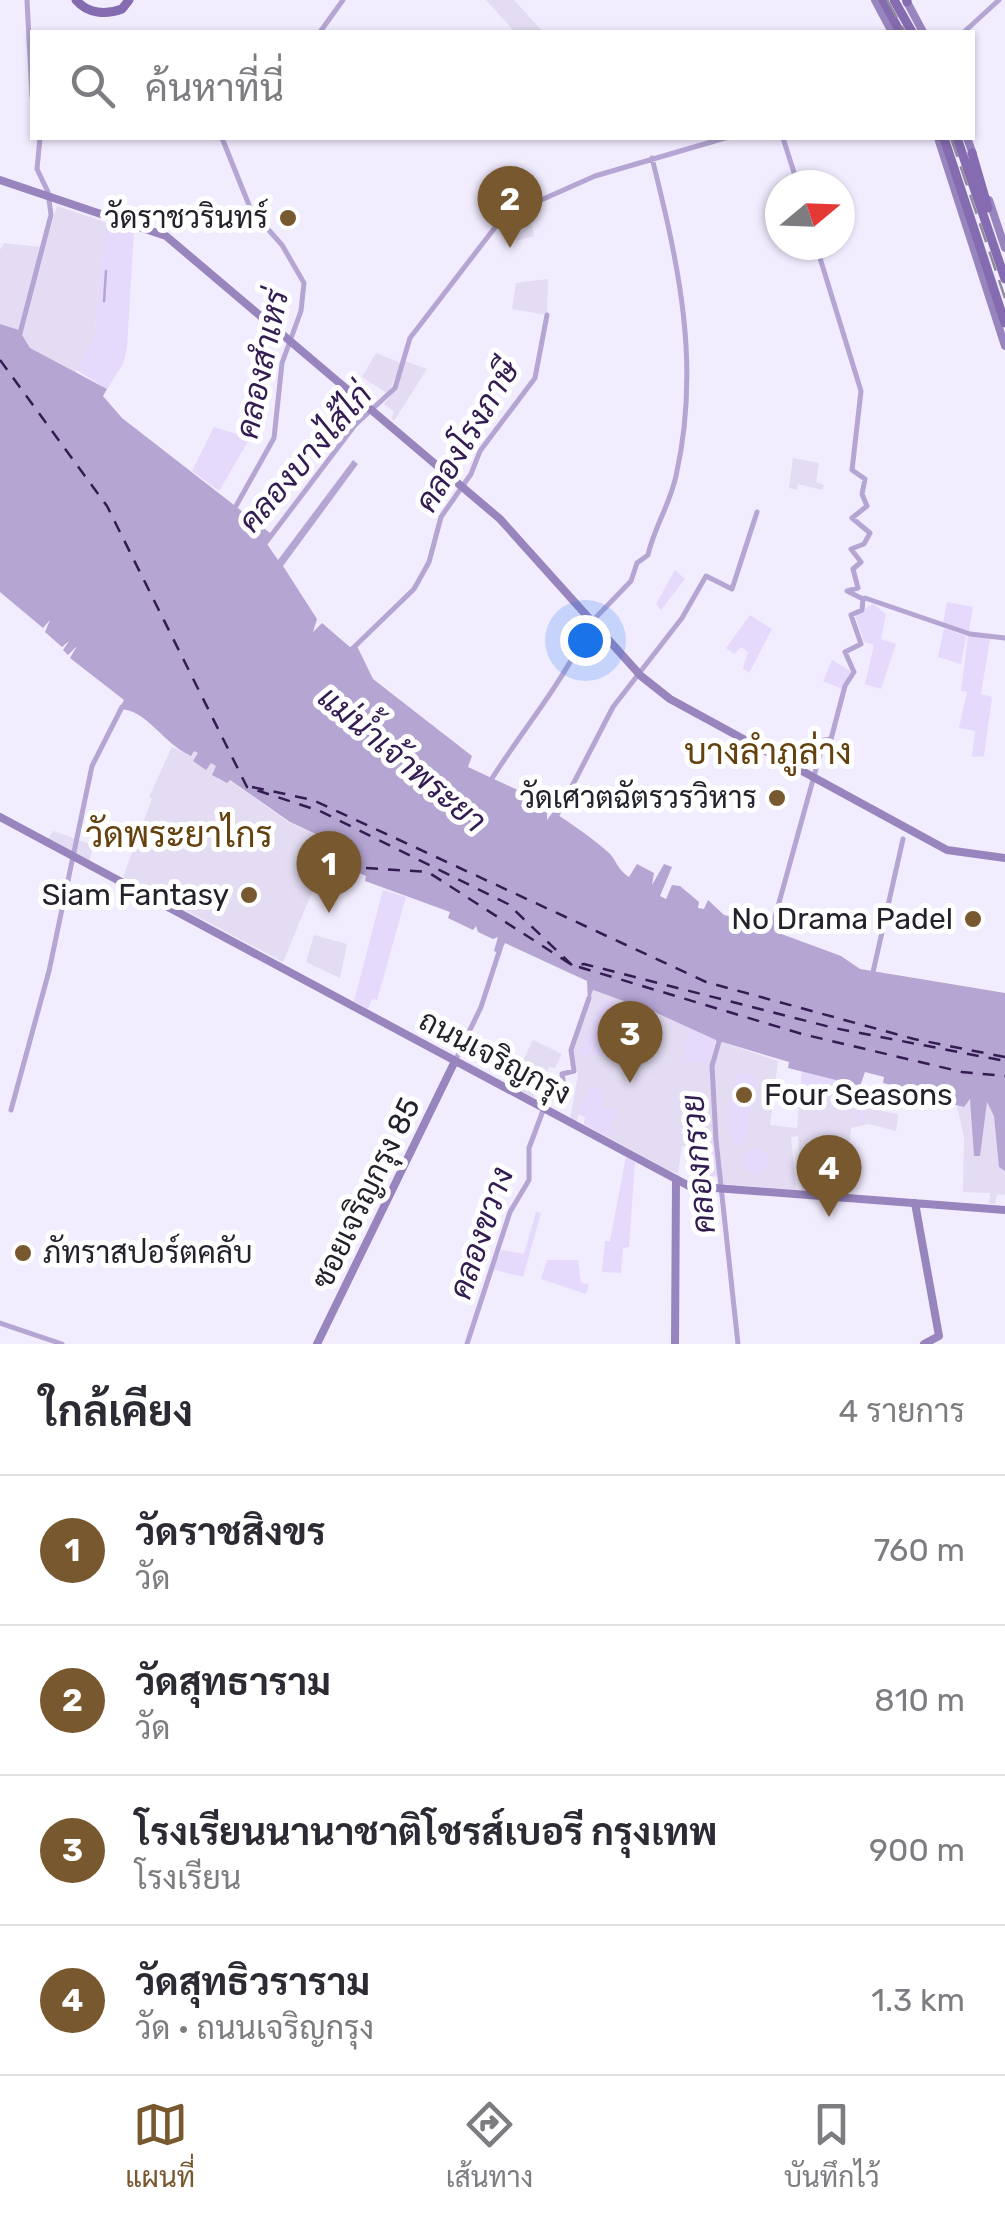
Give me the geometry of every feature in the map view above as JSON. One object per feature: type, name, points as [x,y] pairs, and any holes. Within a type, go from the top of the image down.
[{"type":"main road","points":[[79,0],[95,9],[116,8],[127,0]]},
{"type":"main road","points":[[79,0],[88,10],[104,13],[122,9],[127,0]]},
{"type":"main road","points":[[875,0],[891,30]]},
{"type":"main road","points":[[883,0],[905,30]]},
{"type":"main road","points":[[902,0],[906,30]]},
{"type":"main road","points":[[902,0],[921,30]]},
{"type":"main road","points":[[941,140],[1005,322]]},
{"type":"main road","points":[[941,140],[1005,346]]},
{"type":"main road","points":[[958,140],[1003,274]]},
{"type":"main road","points":[[968,140],[1005,248]]},
{"type":"main road","points":[[972,153],[1003,274]]},
{"type":"main road","points":[[0,180],[160,233],[503,522],[640,675],[670,700],[947,855],[1005,861]]},
{"type":"main road","points":[[998,302],[1005,338]]},
{"type":"main road","name":"ถนนเจริญกรุง","points":[[0,817],[692,1186],[1005,1210]]},
{"type":"main road","name":"ซอยเจริญกรุง 85","points":[[317,1344],[455,1061]]},
{"type":"main road","points":[[674,1178],[679,1283],[677,1344]]},
{"type":"main road","points":[[677,1196],[692,1186]]},
{"type":"main road","points":[[915,1203],[938,1339],[924,1344]]},
{"type":"shaded area","points":[[486,0],[514,0],[541,30],[513,30]]},
{"type":"shaded area","points":[[521,174],[527,202],[513,208],[503,182]]},
{"type":"shaded area","points":[[57,206],[105,222],[94,340],[74,375],[30,349],[19,330],[0,324],[0,250],[4,243],[41,247],[36,263],[40,266]]},
{"type":"shaded area","points":[[527,208],[534,236],[516,241],[507,217]]},
{"type":"shaded area","points":[[105,222],[134,231],[127,347],[123,364],[107,389],[77,370],[94,340]]},
{"type":"shaded area","points":[[548,279],[547,315],[512,309],[516,283]]},
{"type":"shaded area","points":[[376,353],[401,363],[388,394],[362,377]]},
{"type":"shaded area","points":[[405,361],[427,369],[394,421],[394,412],[384,404],[395,390]]},
{"type":"shaded area","points":[[214,427],[250,438],[219,491],[192,471]]},
{"type":"shaded area","points":[[793,458],[819,463],[816,482],[824,485],[822,490],[798,484],[797,490],[789,488]]},
{"type":"shaded area","points":[[675,570],[685,579],[661,610],[656,604]]},
{"type":"shaded area","points":[[947,602],[973,607],[969,631],[943,623]]},
{"type":"shaded area","points":[[873,604],[886,614],[881,639],[896,644],[881,689],[865,684],[874,645],[864,642],[855,615]]},
{"type":"shaded area","points":[[750,615],[772,629],[749,673],[743,668],[748,652],[741,647],[734,654],[726,648]]},
{"type":"shaded area","points":[[944,628],[966,636],[961,664],[938,657]]},
{"type":"shaded area","points":[[968,636],[990,639],[981,694],[992,697],[984,756],[972,757],[975,731],[959,728],[967,692],[961,691]]},
{"type":"shaded area","points":[[832,660],[851,671],[842,689],[823,681]]},
{"type":"shaded area","points":[[172,747],[190,756],[194,750],[217,766],[213,772],[219,780],[229,780],[290,823],[333,842],[283,962],[123,877],[152,799],[149,797]]},
{"type":"shaded area","points":[[53,831],[93,845],[89,863],[47,840]]},
{"type":"shaded area","points":[[383,890],[406,897],[377,1000],[372,999],[368,1009],[354,1001]]},
{"type":"shaded area","points":[[314,935],[347,944],[340,978],[306,962]]},
{"type":"shaded area","points":[[592,990],[671,1016],[716,1040],[710,1065],[715,1136],[713,1066],[721,1042],[778,1061],[770,1125],[797,1128],[802,1071],[860,1086],[865,1108],[898,1114],[896,1131],[869,1124],[851,1128],[845,1185],[838,1185],[837,1192],[802,1190],[798,1136],[791,1137],[796,1190],[722,1184],[717,1142],[716,1146],[682,1146],[678,1174],[660,1166],[584,1124],[585,1117],[579,1114],[576,1122],[570,1119],[578,1074],[572,1052]]},
{"type":"shaded area","points":[[611,997],[626,1007],[621,1056],[582,1055],[579,1052],[601,1002]]},
{"type":"shaded area","points":[[688,1025],[715,1039],[709,1064],[684,1060]]},
{"type":"shaded area","points":[[533,1040],[562,1054],[555,1068],[549,1067],[534,1098],[511,1085]]},
{"type":"shaded area","points":[[802,1071],[860,1086],[865,1121],[858,1123],[854,1098],[800,1093]]},
{"type":"shaded area","points":[[736,1073],[757,1076],[744,1145],[732,1146],[728,1114]]},
{"type":"shaded area","points":[[590,1087],[602,1087],[603,1109],[619,1109],[608,1137],[584,1124],[585,1117],[579,1114],[574,1121]]},
{"type":"shaded area","points":[[968,1098],[981,1125],[984,1100],[1002,1114],[1005,1108],[1005,1195],[997,1194],[995,1204],[989,1204],[990,1193],[963,1192],[964,1137],[957,1106],[964,1107]]},
{"type":"shaded area","points":[[716,1146],[721,1177],[706,1176],[705,1168],[699,1168],[699,1147]]},
{"type":"shaded area","points":[[756,1149],[768,1161],[756,1173],[744,1161]]},
{"type":"shaded area","points":[[807,1151],[825,1152],[823,1178],[808,1178]]},
{"type":"shaded area","points":[[626,1157],[635,1162],[629,1247],[623,1248],[621,1273],[602,1272],[605,1241],[610,1241]]},
{"type":"shaded area","points":[[536,1212],[541,1213],[523,1277],[492,1269],[502,1250],[524,1254]]},
{"type":"shaded area","points":[[547,1260],[578,1260],[581,1283],[589,1284],[586,1294],[541,1279]]},
{"type":"water","name":"แม่น้ำเจ้าพระยา","points":[[0,324],[19,330],[30,348],[107,389],[103,396],[122,418],[270,533],[267,544],[278,560],[353,460],[358,464],[283,566],[317,619],[313,632],[322,623],[351,648],[356,644],[373,679],[472,756],[468,767],[524,793],[547,813],[547,820],[553,812],[575,826],[608,852],[629,877],[637,864],[654,873],[652,885],[664,864],[672,867],[660,896],[666,899],[672,885],[680,886],[699,902],[698,908],[704,909],[708,900],[724,915],[774,926],[776,932],[841,956],[860,969],[1005,993],[1005,1171],[999,1167],[994,1116],[987,1102],[980,1156],[974,1156],[970,1099],[964,1107],[926,1098],[926,1093],[905,1093],[905,1088],[883,1083],[884,1077],[865,1072],[860,1086],[788,1068],[789,1062],[722,1042],[717,1050],[716,1040],[648,1009],[646,1014],[641,1007],[593,990],[588,1003],[587,981],[505,943],[500,954],[494,951],[498,937],[493,939],[478,932],[476,926],[473,930],[448,918],[450,912],[365,881],[366,876],[330,861],[333,842],[290,822],[230,780],[227,783],[212,775],[216,766],[211,763],[206,770],[193,761],[198,753],[194,751],[191,756],[146,720],[119,709],[124,700],[70,658],[77,646],[68,655],[63,650],[69,641],[62,647],[45,632],[50,620],[43,628],[0,592]]},
{"type":"waterway","points":[[27,0],[30,58]]},
{"type":"waterway","name":"คลองสำเหร่","points":[[321,30],[343,0]]},
{"type":"waterway","name":"คลองบางไส้ไก่","points":[[966,30],[999,0]]},
{"type":"waterway","points":[[19,337],[51,215],[48,192],[37,169],[40,140]]},
{"type":"waterway","name":"คลองสำเหร่","points":[[223,140],[251,210],[282,245],[304,283],[301,311],[282,363],[274,438],[236,506]]},
{"type":"waterway","name":"คลองบางไส้ไก่","points":[[264,545],[355,425],[395,388],[410,338],[503,217],[595,176],[718,140]]},
{"type":"waterway","points":[[784,140],[793,170]]},
{"type":"waterway","points":[[491,780],[571,661],[581,642],[577,637],[631,581],[637,563],[648,555],[676,476],[687,395],[687,355],[678,277],[652,158]]},
{"type":"waterway","points":[[772,928],[824,740],[831,739],[845,686],[854,672],[845,652],[861,644],[851,615],[862,610],[863,599],[847,591],[858,588],[853,569],[861,562],[851,549],[864,544],[870,533],[852,518],[867,506],[862,494],[865,479],[852,470],[861,391],[821,260]]},
{"type":"waterway","points":[[104,301],[106,271]]},
{"type":"waterway","name":"คลองโรงภาษี","points":[[349,652],[414,589],[429,562],[441,517],[471,474],[480,451],[535,378],[547,315]]},
{"type":"waterway","points":[[556,817],[613,707],[682,618],[706,576],[732,589],[757,512]]},
{"type":"waterway","points":[[865,598],[970,634],[1005,638]]},
{"type":"waterway","points":[[11,1110],[49,971],[92,766],[122,707]]},
{"type":"waterway","points":[[873,972],[903,839]]},
{"type":"waterway","points":[[457,1057],[481,1007],[500,949]]},
{"type":"waterway","name":"คลองขวาง","points":[[467,1344],[510,1212],[529,1180],[529,1148],[547,1100],[565,1092],[562,1074],[574,1071],[571,1050],[589,998]]},
{"type":"waterway","name":"คลองกรวย","points":[[718,1045],[712,1066],[716,1140],[738,1344]]},
{"type":"waterway","points":[[0,1323],[62,1344]]},
{"type":"ferry route","points":[[0,360],[107,506],[247,787],[320,811],[508,904],[573,966],[584,964],[834,1028],[1005,1061]]},
{"type":"ferry route","points":[[252,787],[313,800],[706,982],[914,1039],[1005,1057]]},
{"type":"ferry route","points":[[366,868],[428,872],[572,965]]},
{"type":"ferry route","points":[[579,967],[802,1034],[962,1072],[1005,1076]]},
{"type":"railway","points":[[887,0],[904,30]]},
{"type":"railway","points":[[952,140],[1005,298]]},
{"type":"place","name":"วัดราชวรินทร์","points":[[288,218]]},
{"type":"place","name":"วัดสุทธาราม","points":[[510,248]]},
{"type":"place","name":"วัดเศวตฉัตรวรวิหาร","points":[[777,798]]},
{"type":"place","name":"Siam Fantasy","points":[[249,895]]},
{"type":"place","name":"วัดราชสิงขร","points":[[329,913]]},
{"type":"place","name":"No Drama Padel","points":[[973,919]]},
{"type":"place","name":"โรงเรียนนานาชาติโชรส์เบอรี กรุงเทพ","points":[[630,1083]]},
{"type":"place","name":"Four Seasons","points":[[744,1095]]},
{"type":"place","name":"วัดสุทธิวราราม","points":[[829,1217]]},
{"type":"place","name":"ภัทราสปอร์ตคลับ","points":[[23,1253]]},
{"type":"district","name":"บางลำภูล่าง","points":[[768,752]]},
{"type":"district","name":"วัดพระยาไกร","points":[[179,835]]}]
